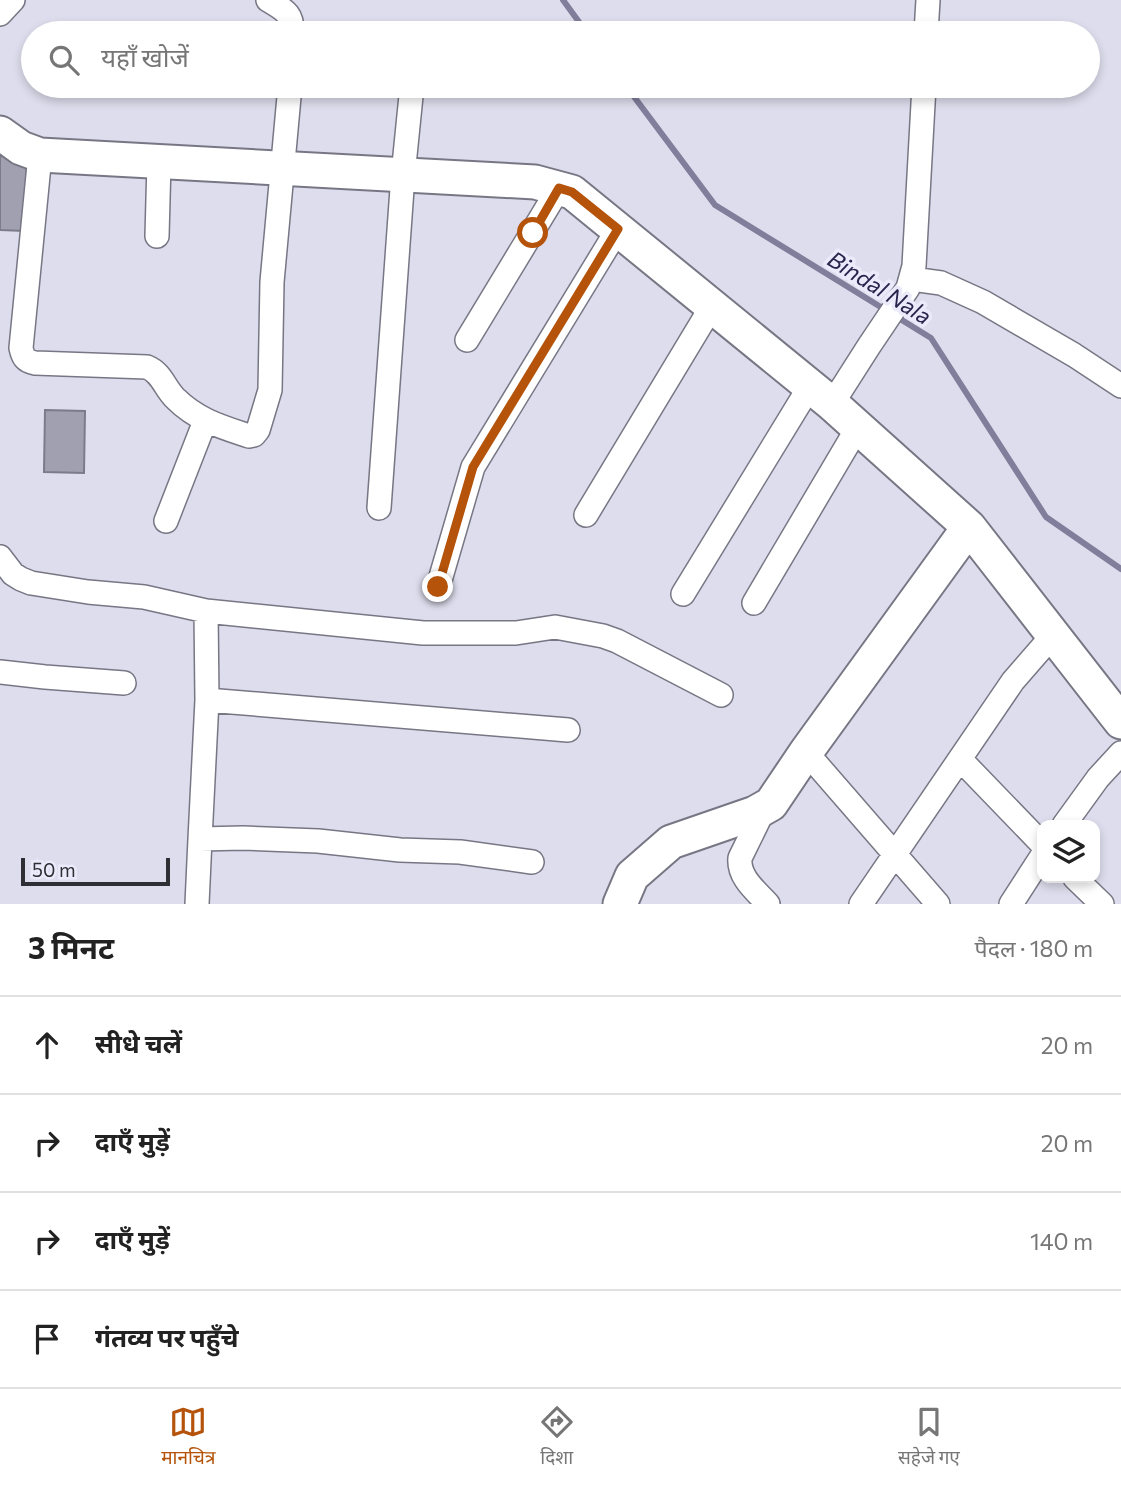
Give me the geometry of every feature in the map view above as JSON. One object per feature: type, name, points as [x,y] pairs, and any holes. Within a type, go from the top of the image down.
[{"type":"street","points":[[0,14],[13,0]]},
{"type":"street","points":[[268,0],[289,13],[292,21]]},
{"type":"street","points":[[927,21],[928,0]]},
{"type":"street","points":[[40,155],[21,348],[23,356],[29,362],[35,363],[147,367],[158,374],[175,399],[205,421],[249,436],[254,435],[270,390],[272,282],[289,98]]},
{"type":"street","points":[[379,508],[402,175],[411,98]]},
{"type":"street","points":[[683,594],[821,395],[869,346],[910,284],[914,266],[923,98]]},
{"type":"street","points":[[0,132],[21,148],[40,155],[535,182],[572,192],[821,395],[970,527],[1121,722]]},
{"type":"street","points":[[157,236],[159,162]]},
{"type":"street","points":[[467,341],[559,188]]},
{"type":"street","points":[[438,587],[473,467],[618,229]]},
{"type":"street","points":[[910,284],[941,283],[984,302],[1074,355],[1121,387]]},
{"type":"street","points":[[586,515],[712,306]]},
{"type":"street","points":[[166,521],[205,421]]},
{"type":"street","points":[[754,603],[859,428]]},
{"type":"street","points":[[620,904],[632,877],[671,842],[764,809],[771,804],[970,527]]},
{"type":"street","points":[[0,556],[13,574],[31,583],[144,597],[206,611],[423,633],[516,633],[555,627],[567,629],[617,641],[721,695]]},
{"type":"street","points":[[197,904],[208,700],[206,611]]},
{"type":"street","points":[[861,904],[1013,681],[1053,635]]},
{"type":"street","points":[[0,672],[124,682]]},
{"type":"street","points":[[208,700],[568,730]]},
{"type":"street","points":[[806,752],[938,904]]},
{"type":"street","points":[[1068,820],[1098,778],[1121,753]]},
{"type":"street","points":[[960,759],[1037,839]]},
{"type":"street","points":[[764,809],[740,858],[739,866],[768,904]]},
{"type":"street","points":[[200,839],[318,841],[400,850],[460,852],[532,862]]},
{"type":"street","points":[[1010,904],[1037,864]]},
{"type":"street","points":[[1080,883],[1101,904]]},
{"type":"building","points":[[0,156],[27,157],[24,231],[0,230]]},
{"type":"building","points":[[45,410],[85,411],[84,473],[44,472]]},
{"type":"waterway","name":"Bindal Nala","points":[[563,0],[578,21]]},
{"type":"waterway","name":"Bindal Nala","points":[[635,98],[715,205],[931,338],[1046,517],[1121,569]]},
{"type":"route","points":[[438,587],[473,467],[618,229],[572,192],[559,188],[533,233]]}]
